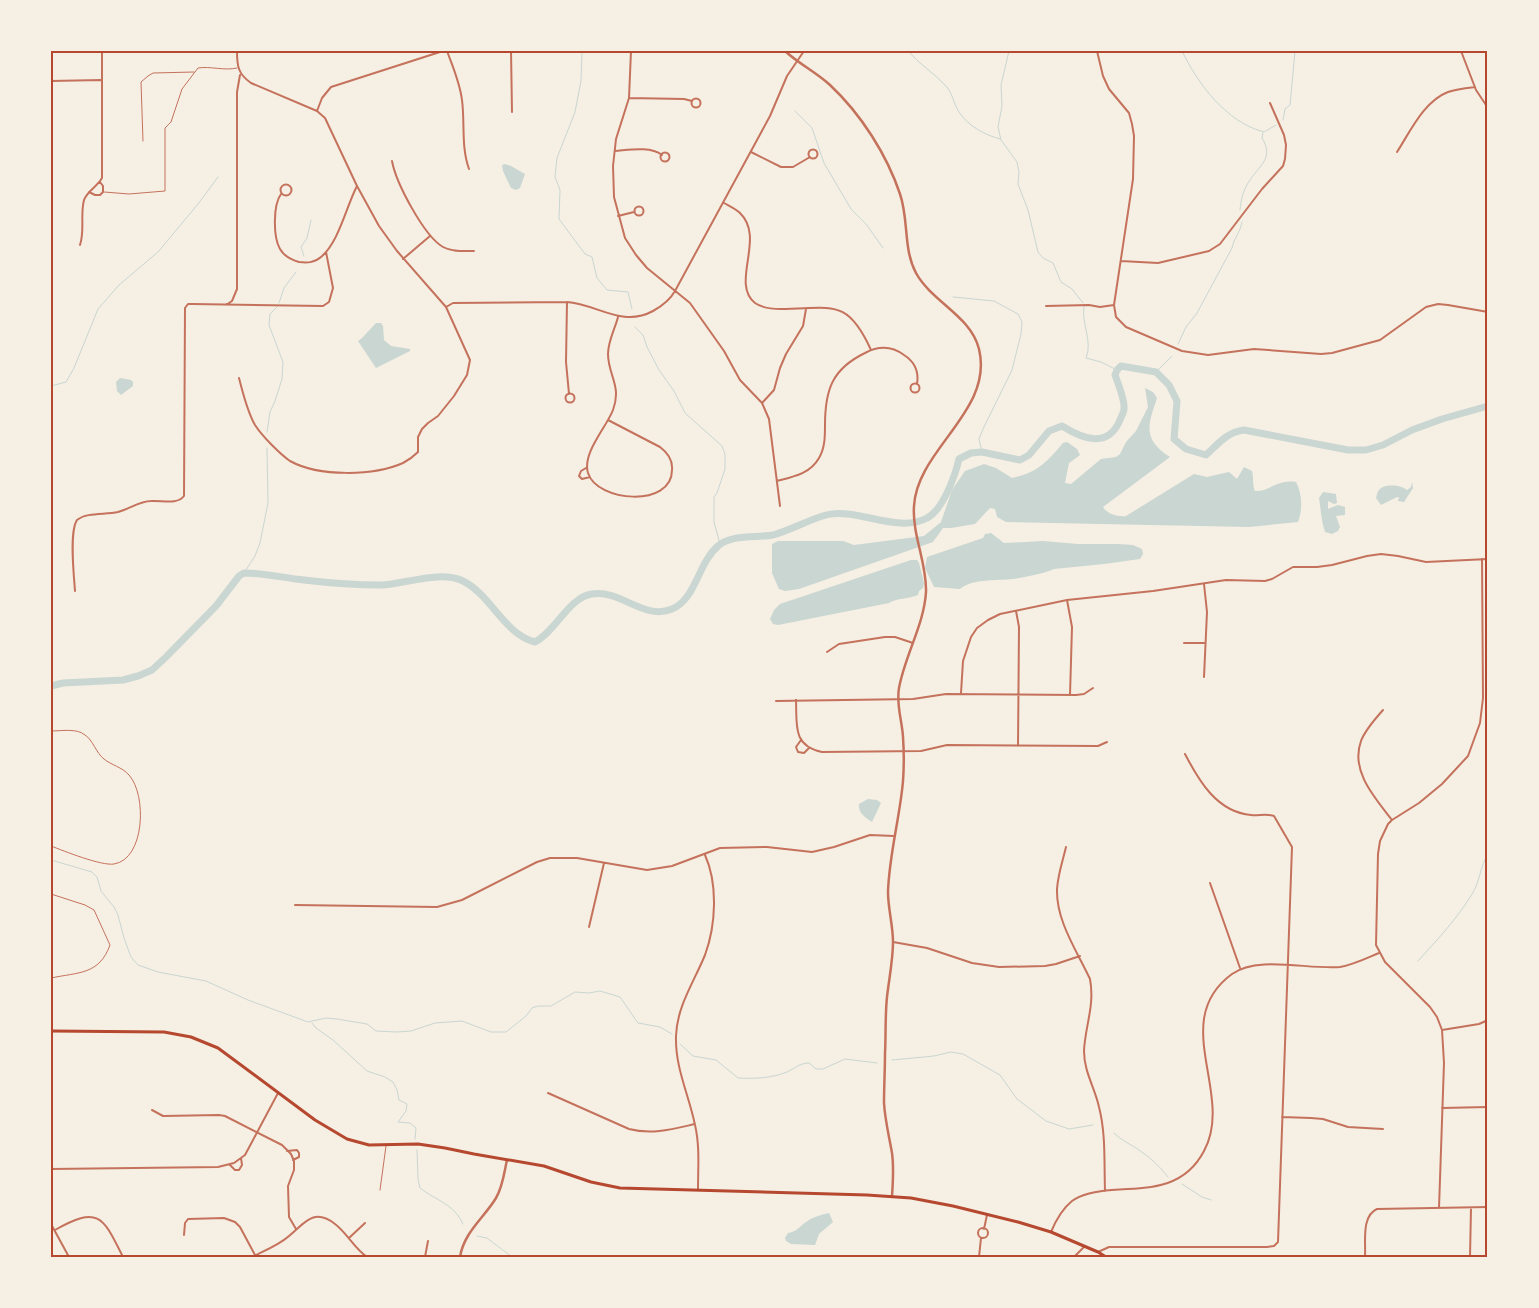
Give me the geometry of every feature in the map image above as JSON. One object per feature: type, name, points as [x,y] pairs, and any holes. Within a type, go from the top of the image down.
[{"type":"main road","points":[[51,1031],[157,1032],[191,1036],[218,1048],[326,1128],[347,1139],[369,1144],[432,1145],[544,1166],[591,1182],[620,1188],[698,1192],[892,1196],[932,1202],[1051,1232],[1106,1257]]},
{"type":"street","points":[[89,192],[100,195],[103,192],[103,186],[100,182],[102,168],[102,51]]},
{"type":"street","points":[[237,51],[237,68],[240,74],[251,83],[317,111],[325,118],[379,226],[404,259],[446,306],[470,360],[467,375],[445,409],[422,429],[418,437],[418,452],[405,462],[392,467],[343,473],[318,470],[290,460],[270,443],[255,425],[239,378]]},
{"type":"street","points":[[317,111],[322,98],[331,87],[443,51]]},
{"type":"street","points":[[447,51],[462,100],[465,159],[469,169]]},
{"type":"street","points":[[511,51],[512,112]]},
{"type":"street","points":[[631,51],[629,98],[620,124],[614,151],[613,182],[618,216],[625,238],[636,256],[647,268],[690,303],[724,351],[740,380],[762,403],[769,419],[780,506]]},
{"type":"street","points":[[786,51],[830,85],[857,116],[872,138],[886,161],[900,194],[906,216],[911,261],[918,276],[928,290],[961,320],[975,340],[979,349],[981,368],[970,403],[959,423],[935,454],[918,484],[914,502],[916,537],[926,586],[924,606],[900,684],[898,700],[903,735],[903,780],[888,888],[893,942],[886,1001],[884,1102],[893,1166],[892,1196]]},
{"type":"street","points":[[446,306],[454,303],[566,302],[585,305],[618,317],[637,317],[650,313],[668,300],[675,291],[777,103],[787,76],[804,51]]},
{"type":"street","points":[[1097,51],[1103,76],[1109,89],[1129,114],[1135,151],[1133,178],[1114,305],[1116,317],[1126,326],[1182,351],[1208,355],[1254,349],[1321,354],[1332,353],[1380,340],[1426,307],[1438,304],[1488,312]]},
{"type":"street","points":[[1462,51],[1475,87],[1488,108]]},
{"type":"street","points":[[226,305],[232,301],[237,289],[237,92],[238,76],[240,74]]},
{"type":"street","points":[[51,81],[101,80]]},
{"type":"street","points":[[1397,152],[1419,118],[1436,99],[1445,93],[1457,89],[1475,87]]},
{"type":"street","points":[[629,98],[684,99],[692,101]]},
{"type":"street","points":[[1121,261],[1158,264],[1209,251],[1220,244],[1262,189],[1283,166],[1286,145],[1284,135],[1270,103]]},
{"type":"street","points":[[614,151],[646,150],[658,152],[662,155]]},
{"type":"street","points":[[751,152],[782,168],[793,167],[810,157]]},
{"type":"street","points":[[392,161],[396,178],[421,224],[431,236],[443,247],[450,250],[474,251]]},
{"type":"street","points":[[80,245],[83,230],[83,204],[86,194],[100,182]]},
{"type":"street","points":[[281,194],[284,196],[290,194],[290,187],[285,184],[282,186],[281,194],[276,202],[277,240],[280,250],[288,257],[304,263],[315,261],[326,252],[335,237],[358,186]]},
{"type":"street","points":[[724,203],[739,212],[749,227],[750,243],[746,279],[750,296],[756,304],[762,307],[777,309],[830,308],[842,311],[848,314],[860,328],[871,350]]},
{"type":"street","points":[[618,216],[634,212]]},
{"type":"street","points":[[404,259],[431,236]]},
{"type":"street","points":[[74,591],[73,545],[74,526],[77,520],[84,516],[118,512],[150,501],[180,500],[184,496],[184,308],[188,304],[323,306],[329,302],[333,288],[326,252]]},
{"type":"street","points":[[566,302],[566,362],[569,394]]},
{"type":"street","points":[[1046,306],[1089,305],[1100,307],[1114,305]]},
{"type":"street","points":[[762,403],[774,390],[786,354],[803,326],[806,308]]},
{"type":"street","points":[[608,420],[665,451],[671,461],[672,476],[667,486],[657,493],[620,496],[598,486],[590,477],[587,468],[589,455],[613,410],[616,399],[615,380],[608,356],[609,345],[618,317]]},
{"type":"street","points":[[776,481],[802,474],[818,461],[824,444],[826,404],[831,382],[844,366],[871,350],[892,348],[909,358],[915,365],[917,384]]},
{"type":"street","points":[[587,468],[581,471],[579,476],[582,479],[590,477]]},
{"type":"street","points":[[961,693],[962,661],[971,637],[977,628],[1000,614],[1067,600],[1226,580],[1265,581],[1293,567],[1317,567],[1380,554],[1426,562],[1488,558]]},
{"type":"street","points":[[1439,1208],[1444,1049],[1442,1030],[1437,1017],[1430,1007],[1400,978],[1379,953],[1376,945],[1378,854],[1385,829],[1392,820],[1419,803],[1442,784],[1468,756],[1480,723],[1483,691],[1482,559]]},
{"type":"street","points":[[1204,583],[1207,604],[1204,677]]},
{"type":"street","points":[[1067,600],[1072,627],[1070,695]]},
{"type":"street","points":[[1016,611],[1019,628],[1018,746]]},
{"type":"street","points":[[827,652],[839,644],[885,637],[895,637],[914,643]]},
{"type":"street","points":[[1184,643],[1206,643]]},
{"type":"street","points":[[776,701],[923,699],[961,693],[1070,695],[1084,694],[1093,688]]},
{"type":"street","points":[[796,700],[797,732],[800,740],[809,748],[822,752],[921,751],[947,745],[1098,746],[1107,742]]},
{"type":"street","points":[[1383,710],[1361,741],[1358,762],[1363,779],[1392,820]]},
{"type":"street","points":[[800,740],[796,747],[798,752],[804,753],[809,748]]},
{"type":"street","points":[[1098,1252],[1109,1247],[1274,1246],[1278,1242],[1292,847],[1274,816],[1270,814],[1252,816],[1222,805],[1202,782],[1185,754]]},
{"type":"street","points":[[295,905],[437,907],[462,900],[537,862],[562,857],[647,870],[672,866],[720,848],[767,847],[812,852],[822,851],[870,835],[896,836]]},
{"type":"street","points":[[1066,847],[1057,887],[1058,901],[1063,921],[1090,979],[1092,988],[1092,1011],[1084,1052],[1086,1067],[1100,1112],[1104,1147],[1105,1191]]},
{"type":"street","points":[[698,1192],[698,1141],[695,1124],[679,1071],[676,1036],[679,1016],[686,996],[705,955],[710,939],[713,918],[713,882],[711,868],[705,854]]},
{"type":"street","points":[[589,927],[604,862]]},
{"type":"street","points":[[1210,882],[1240,968]]},
{"type":"street","points":[[893,942],[927,948],[972,964],[999,967],[1045,966],[1080,956]]},
{"type":"street","points":[[1051,1232],[1060,1215],[1073,1201],[1092,1192],[1155,1188],[1165,1185],[1191,1169],[1204,1152],[1212,1125],[1204,1042],[1204,1017],[1210,996],[1217,987],[1240,968],[1259,965],[1341,966],[1379,953]]},
{"type":"street","points":[[1442,1030],[1479,1024],[1488,1020]]},
{"type":"street","points":[[51,1168],[218,1167],[230,1165],[241,1158],[249,1148],[278,1093]]},
{"type":"street","points":[[548,1093],[629,1130],[649,1133],[695,1124]]},
{"type":"street","points":[[1442,1108],[1488,1107]]},
{"type":"street","points":[[152,1110],[163,1116],[225,1116],[282,1145],[293,1160],[294,1170],[288,1186],[289,1218],[296,1229]]},
{"type":"street","points":[[1282,1117],[1323,1119],[1348,1127],[1382,1129]]},
{"type":"street","points":[[287,1150],[297,1150],[299,1153],[299,1157],[293,1160]]},
{"type":"street","points":[[230,1165],[235,1170],[239,1170],[242,1165],[241,1158]]},
{"type":"street","points":[[460,1257],[466,1238],[500,1191],[506,1160]]},
{"type":"street","points":[[1365,1257],[1366,1221],[1371,1211],[1377,1209],[1488,1207]]},
{"type":"street","points":[[1470,1257],[1471,1208]]},
{"type":"street","points":[[984,1229],[987,1215]]},
{"type":"street","points":[[55,1230],[74,1219],[82,1217],[98,1219],[109,1229],[123,1257]]},
{"type":"street","points":[[184,1235],[184,1223],[188,1219],[230,1219],[240,1227],[253,1256],[283,1241],[307,1220],[322,1217],[336,1225],[367,1257]]},
{"type":"street","points":[[348,1238],[366,1222]]},
{"type":"street","points":[[51,1224],[69,1257]]},
{"type":"street","points":[[980,1257],[981,1238],[978,1232],[984,1229]]},
{"type":"street","points":[[981,1238],[986,1237],[988,1234],[984,1229]]},
{"type":"street","points":[[425,1257],[428,1241]]},
{"type":"street","points":[[1074,1257],[1085,1246]]},
{"type":"lane","points":[[103,192],[129,194],[165,191],[165,128],[171,122],[182,89],[198,68],[208,67],[229,70],[237,68]]},
{"type":"lane","points":[[142,142],[141,82],[153,73],[195,72]]},
{"type":"lane","points":[[51,731],[73,731],[85,734],[104,760],[116,765],[130,775],[138,789],[142,805],[134,848],[127,858],[113,864],[90,860],[51,846]]},
{"type":"lane","points":[[51,894],[85,905],[94,910],[110,945],[106,956],[97,966],[51,978]]},
{"type":"lane","points":[[380,1190],[386,1145]]},
{"type":"shaded area","points":[[505,164],[525,174],[520,188],[516,190],[511,188],[503,171],[502,165]]},
{"type":"shaded area","points":[[376,323],[381,323],[383,326],[384,340],[391,346],[410,349],[410,351],[376,368],[358,341]]},
{"type":"shaded area","points":[[120,378],[133,382],[133,386],[121,395],[117,391],[116,382]]},
{"type":"shaded area","points":[[1145,388],[1153,392],[1157,398],[1151,416],[1151,438],[1170,457],[1103,507],[1107,512],[1126,516],[1194,474],[1207,477],[1229,472],[1237,479],[1244,467],[1252,471],[1255,491],[1265,490],[1284,482],[1296,482],[1300,491],[1301,501],[1301,512],[1298,522],[1249,527],[1006,522],[997,517],[995,509],[990,508],[975,524],[943,528],[933,542],[799,589],[785,591],[779,589],[772,573],[772,544],[778,541],[843,541],[854,545],[924,536],[941,522],[952,490],[965,471],[984,464],[996,468],[1012,478],[1021,476],[1041,466],[1063,443],[1067,442],[1077,449],[1080,455],[1069,463],[1065,483],[1071,484],[1101,459],[1116,457],[1120,454],[1126,442],[1136,431],[1148,407]]},
{"type":"shaded area","points":[[1412,482],[1413,488],[1404,502],[1398,501],[1400,498],[1397,497],[1381,505],[1376,498],[1381,488],[1385,486],[1401,487],[1407,490],[1411,487]]},
{"type":"shaded area","points":[[1323,492],[1336,494],[1337,503],[1334,504],[1328,501],[1328,509],[1338,505],[1345,507],[1345,515],[1336,516],[1340,527],[1338,531],[1332,534],[1325,532],[1323,523],[1319,498]]},
{"type":"shaded area","points":[[991,533],[1004,543],[1043,541],[1133,545],[1142,549],[1143,554],[1140,559],[1054,569],[1013,579],[972,583],[960,589],[934,587],[925,568],[927,557],[983,538],[985,534]]},
{"type":"shaded area","points":[[911,560],[917,560],[919,563],[924,583],[918,595],[889,603],[778,625],[773,624],[770,619],[774,610],[780,604]]},
{"type":"shaded area","points":[[868,799],[877,800],[881,803],[872,822],[862,814],[859,807],[859,804]]},
{"type":"shaded area","points":[[829,1213],[833,1222],[819,1234],[815,1245],[791,1244],[786,1241],[785,1238],[788,1233],[811,1219]]},
{"type":"waterway","points":[[582,51],[581,81],[575,112],[557,158],[555,177],[560,190],[559,219],[585,254],[592,257],[597,278],[607,290],[628,292],[632,309]]},
{"type":"waterway","points":[[908,51],[948,88],[957,109],[967,122],[983,132],[1000,139]]},
{"type":"waterway","points":[[1009,51],[1001,85],[1002,106],[998,127],[1001,140],[1017,162],[1019,172],[1018,184],[1028,210],[1038,252],[1043,258],[1053,263],[1061,282],[1072,289],[1083,303]]},
{"type":"waterway","points":[[1182,51],[1205,88],[1237,120],[1264,132],[1276,125]]},
{"type":"waterway","points":[[1283,120],[1285,109],[1290,105],[1295,51]]},
{"type":"waterway","points":[[795,111],[812,128],[824,163],[851,209],[866,224],[883,248]]},
{"type":"waterway","points":[[1240,210],[1246,186],[1266,157],[1267,152],[1262,138],[1263,133]]},
{"type":"waterway","points":[[51,386],[66,382],[74,368],[98,309],[119,285],[158,252],[218,177]]},
{"type":"waterway","points":[[304,256],[301,247],[307,238],[311,220]]},
{"type":"waterway","points":[[1178,344],[1232,248],[1242,222]]},
{"type":"waterway","points":[[279,303],[284,288],[296,272]]},
{"type":"waterway","points":[[953,297],[994,301],[1018,314],[1022,322],[1012,370],[979,439],[982,452]]},
{"type":"waterway","points":[[267,432],[270,412],[282,379],[283,362],[269,325],[270,314],[277,307]]},
{"type":"waterway","points":[[1084,307],[1088,339],[1086,358],[1101,362],[1115,369],[1121,366]]},
{"type":"waterway","points":[[635,327],[643,335],[659,370],[674,391],[685,413],[722,446],[725,454],[725,469],[714,497],[714,522],[720,544]]},
{"type":"waterway","points":[[1156,372],[1172,356]]},
{"type":"waterway","points":[[51,686],[63,683],[123,680],[152,670],[216,606],[239,576],[244,573],[323,582],[372,585],[434,577],[454,578],[473,587],[515,631],[524,638],[535,642],[543,637],[576,601],[592,594],[612,596],[642,608],[662,612],[680,604],[692,589],[711,553],[723,542],[744,537],[773,535],[819,517],[838,513],[890,522],[916,522],[927,518],[938,508],[955,474],[959,459],[971,453],[982,452],[1020,460],[1029,455],[1049,431],[1062,426],[1078,435],[1094,439],[1109,435],[1115,429],[1124,410],[1115,375],[1121,366],[1156,372],[1169,385],[1177,401],[1174,439],[1186,449],[1206,455],[1228,436],[1244,430],[1348,450],[1366,450],[1383,445],[1412,430],[1442,419],[1488,406]]},
{"type":"waterway","points":[[244,573],[255,556],[260,543],[268,503],[267,448]]},
{"type":"waterway","points":[[1418,961],[1466,903],[1475,889],[1488,854]]},
{"type":"waterway","points":[[51,860],[92,872],[97,877],[101,891],[118,915],[131,957],[138,965],[158,972],[206,981],[248,1000],[308,1022],[326,1018],[337,1019],[367,1024],[376,1031],[397,1032],[411,1031],[435,1023],[462,1021],[491,1032],[506,1032],[526,1016],[532,1008],[551,1006],[575,992],[589,993],[600,991],[620,997],[638,1023],[660,1027],[672,1034]]},
{"type":"waterway","points":[[312,1023],[367,1071],[393,1082],[399,1100],[407,1104],[406,1111],[398,1122],[410,1123],[416,1128],[415,1139]]},
{"type":"waterway","points":[[680,1044],[693,1056],[716,1060],[738,1078],[776,1076],[806,1063],[809,1063],[816,1069],[823,1069],[845,1059],[877,1063]]},
{"type":"waterway","points":[[892,1060],[934,1056],[951,1052],[963,1054],[1000,1075],[1017,1099],[1046,1121],[1069,1129],[1093,1125]]},
{"type":"waterway","points":[[1114,1133],[1146,1155],[1168,1177]]},
{"type":"waterway","points":[[417,1150],[420,1188],[450,1207],[463,1224]]},
{"type":"waterway","points":[[1182,1184],[1202,1197],[1211,1200]]},
{"type":"waterway","points":[[477,1236],[487,1238],[512,1257]]}]
